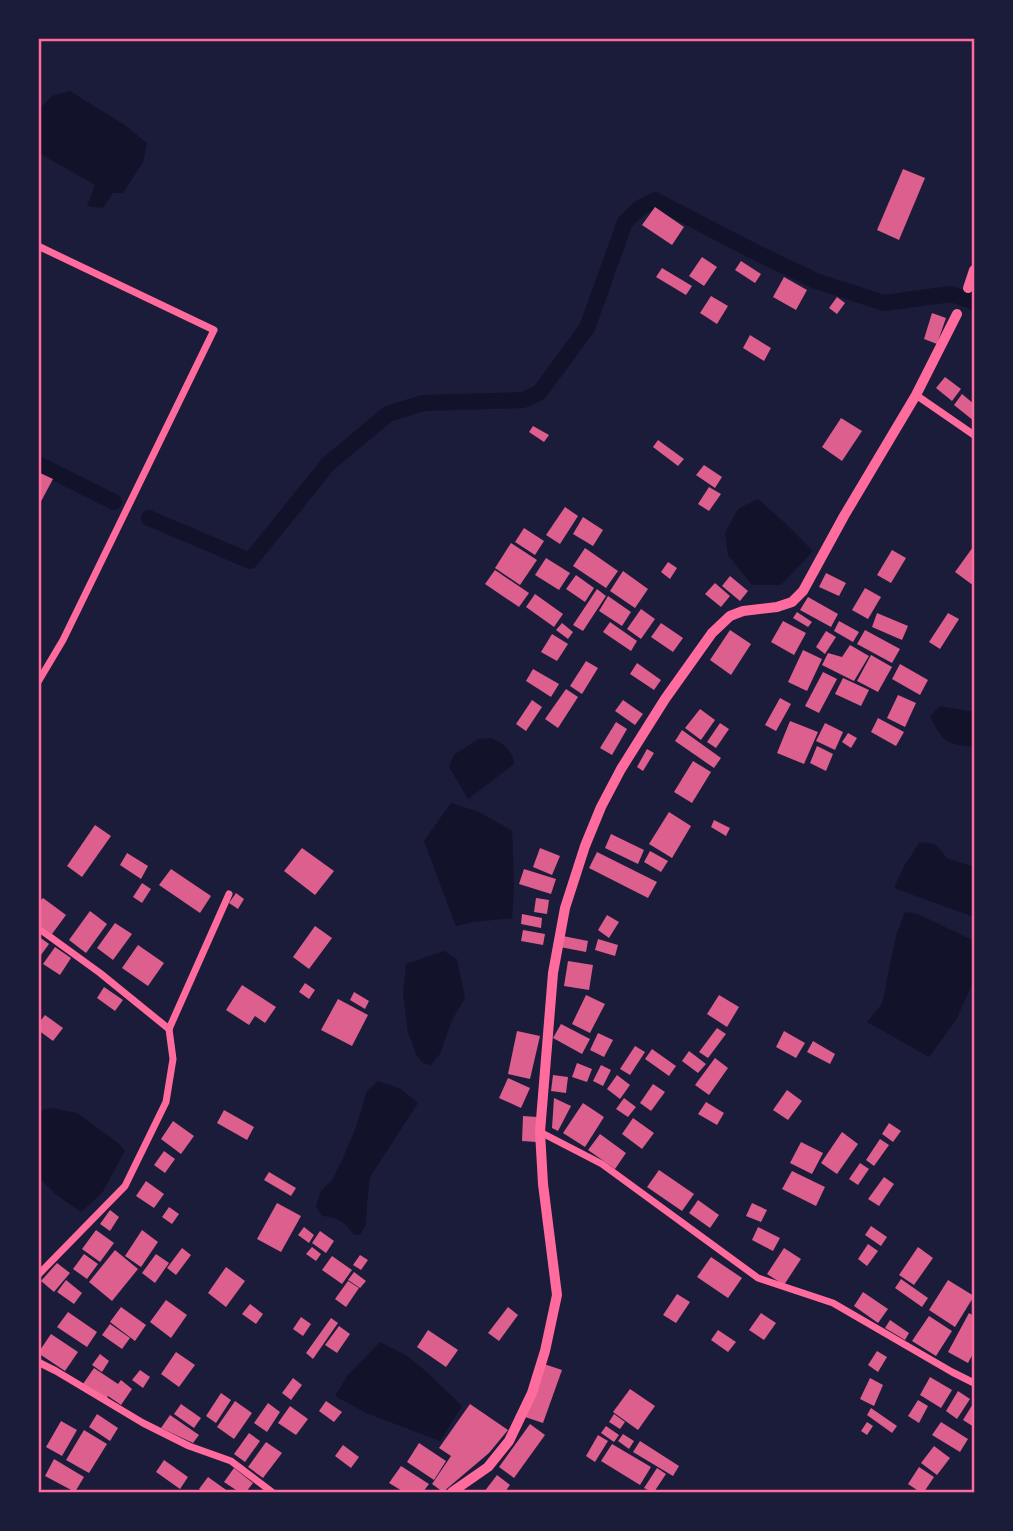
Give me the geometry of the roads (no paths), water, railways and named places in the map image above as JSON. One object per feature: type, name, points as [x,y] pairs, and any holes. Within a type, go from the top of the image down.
[{"type":"main road","points":[[968,288],[975,270]]},
{"type":"main road","points":[[452,1493],[488,1467],[509,1441],[532,1392],[545,1351],[556,1295],[540,1132],[556,960],[565,908],[601,807],[621,769],[665,699],[712,633],[730,616],[743,611],[785,605],[803,591],[916,395],[957,314]]},
{"type":"street","points":[[38,246],[214,330],[63,640],[38,682]]},
{"type":"street","points":[[916,395],[975,435]]},
{"type":"street","points":[[38,1275],[125,1186],[166,1102],[173,1059],[169,1029],[229,894]]},
{"type":"street","points":[[38,928],[100,973],[169,1029]]},
{"type":"street","points":[[540,1132],[602,1164],[758,1278],[833,1303],[975,1383]]},
{"type":"street","points":[[38,1362],[143,1423],[189,1446],[231,1461],[272,1493]]},
{"type":"waterway","points":[[149,518],[250,561],[328,464],[388,414],[423,403],[523,400],[539,393],[587,328],[625,222],[640,208],[655,200],[816,281],[884,303],[951,294],[974,302]]},
{"type":"waterway","points":[[38,464],[114,502]]}]
